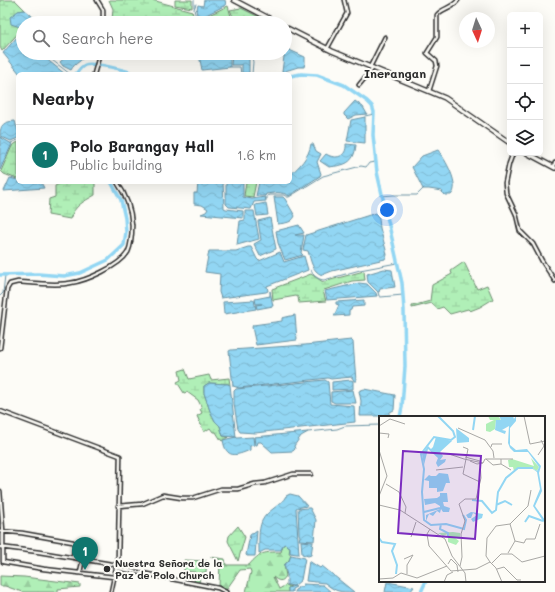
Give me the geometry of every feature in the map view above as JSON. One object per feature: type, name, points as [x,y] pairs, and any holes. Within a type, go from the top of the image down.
[{"type":"main road","points":[[234,0],[265,16]]},
{"type":"main road","points":[[292,31],[327,49],[451,101],[480,123],[507,140]]},
{"type":"main road","points":[[532,156],[554,168]]},
{"type":"street","points":[[97,0],[103,10],[103,16]]},
{"type":"street","points":[[327,49],[346,13],[344,0]]},
{"type":"street","points":[[429,91],[438,66],[436,61],[427,53],[437,37],[437,15],[454,5],[458,0]]},
{"type":"street","points":[[358,84],[372,68],[386,37]]},
{"type":"street","points":[[95,72],[98,60]]},
{"type":"street","points":[[512,156],[505,183],[506,193],[516,214],[520,231],[533,244],[555,281]]},
{"type":"street","points":[[554,168],[555,163]]},
{"type":"street","points":[[0,348],[8,289],[10,284],[18,282],[70,283],[98,273],[125,256],[132,240],[131,216],[128,203],[119,184]]},
{"type":"street","points":[[0,411],[119,455],[117,567],[111,592]]},
{"type":"street","points":[[118,506],[145,503],[161,495],[193,498],[220,489],[238,488],[265,483],[293,474],[311,474]]},
{"type":"street","points":[[0,491],[2,561],[28,566],[114,577]]},
{"type":"street","points":[[2,531],[73,542],[75,546],[73,557]]},
{"type":"street","points":[[2,547],[73,557],[218,588],[226,592]]},
{"type":"street","points":[[80,573],[82,559]]},
{"type":"green space","points":[[0,0],[15,0],[25,10],[18,11],[19,16],[16,16],[16,36],[2,51],[0,47]]},
{"type":"green space","points":[[109,0],[152,0],[192,11],[193,16],[112,16],[113,9]]},
{"type":"green space","points":[[175,0],[192,0],[192,8],[175,5]]},
{"type":"green space","points":[[228,6],[231,16],[207,16]]},
{"type":"green space","points":[[241,8],[257,16],[233,16],[230,10]]},
{"type":"green space","points":[[16,143],[16,179],[4,174],[1,171],[12,146]]},
{"type":"green space","points":[[59,184],[95,184],[95,195],[77,207],[70,219],[48,215],[49,199],[55,197],[55,186]]},
{"type":"green space","points":[[246,184],[256,184],[253,197],[244,196]]},
{"type":"green space","points":[[464,262],[477,289],[487,285],[493,299],[470,311],[468,309],[450,314],[443,307],[437,309],[432,303],[412,308],[412,306],[430,301],[432,285],[452,274],[451,271]]},
{"type":"green space","points":[[364,271],[365,280],[352,281],[324,290],[326,301],[299,303],[298,297],[296,296],[273,300],[272,289],[311,274],[323,282]]},
{"type":"green space","points":[[185,369],[189,379],[209,375],[211,380],[229,378],[230,385],[209,383],[204,386],[204,393],[210,411],[215,421],[220,426],[223,436],[228,437],[222,441],[216,432],[213,432],[210,428],[204,432],[197,416],[202,413],[200,409],[202,408],[198,400],[187,392],[184,393],[177,382],[181,380],[179,371]]},
{"type":"green space","points":[[238,526],[245,537],[238,561],[228,541],[229,536]]},
{"type":"green space","points":[[285,544],[290,547],[289,554],[291,555],[289,560],[284,565],[286,576],[280,581],[273,577],[279,589],[286,585],[291,587],[288,588],[288,592],[246,592],[251,572],[250,569],[240,570],[226,590],[219,587],[220,560],[210,557],[225,559],[226,565],[249,565],[259,555],[270,552],[281,552],[283,545]]},
{"type":"green space","points":[[184,560],[207,561],[206,572],[200,573],[199,584],[194,583],[195,572],[184,571]]},
{"type":"green space","points":[[0,576],[24,577],[80,584],[80,587],[58,589],[58,592],[22,592],[5,586],[0,586]]},
{"type":"water","points":[[204,0],[225,0],[226,5],[204,16],[197,16],[196,10],[198,5],[203,6]]},
{"type":"water","points":[[25,10],[32,16],[16,16],[16,26],[11,24],[10,17],[18,11]]},
{"type":"water","points":[[16,38],[16,60],[48,60],[63,72],[18,72],[3,53]]},
{"type":"water","points":[[292,51],[305,57],[304,67],[298,67],[282,72],[284,60],[292,60]]},
{"type":"water","points":[[62,60],[81,60],[71,70],[63,66],[60,62]]},
{"type":"water","points":[[200,60],[230,60],[230,67],[202,70]]},
{"type":"water","points":[[232,60],[249,60],[249,72],[242,72],[242,65],[231,65]]},
{"type":"water","points":[[355,101],[363,107],[367,114],[356,115],[348,119],[344,113]]},
{"type":"water","points":[[365,117],[365,143],[347,141],[351,120]]},
{"type":"water","points":[[15,121],[16,125],[16,139],[11,141],[0,136],[3,124]]},
{"type":"water","points":[[0,137],[12,144],[0,170]]},
{"type":"water","points":[[311,144],[313,144],[316,151],[321,154],[317,162],[321,174],[320,176],[289,196],[284,193],[278,193],[266,194],[265,196],[256,196],[259,184],[292,184],[292,173],[306,157]]},
{"type":"water","points":[[346,144],[356,145],[353,156],[348,162],[329,167],[320,161],[326,154],[333,157],[340,156],[345,152]]},
{"type":"water","points":[[438,150],[451,172],[454,191],[451,195],[443,194],[442,191],[423,189],[412,167],[422,156]]},
{"type":"water","points":[[10,178],[16,180],[16,184],[42,184],[44,188],[4,191]]},
{"type":"water","points":[[198,184],[223,184],[224,208],[243,211],[243,218],[201,214],[206,212],[208,209],[202,205],[194,204],[194,193],[197,193]]},
{"type":"water","points":[[226,184],[243,184],[243,197],[252,199],[265,197],[266,201],[254,202],[251,209],[229,207],[226,204]]},
{"type":"water","points":[[274,197],[283,197],[285,199],[295,216],[292,220],[278,224]]},
{"type":"water","points":[[266,203],[268,215],[257,216],[255,205]]},
{"type":"water","points":[[245,211],[254,211],[259,239],[237,245],[240,221],[245,220]]},
{"type":"water","points":[[376,213],[379,218],[387,255],[385,259],[332,271],[322,275],[316,271],[312,265],[308,251],[303,250],[306,235]]},
{"type":"water","points":[[270,218],[276,249],[260,256],[254,244],[261,240],[258,221]]},
{"type":"water","points":[[299,225],[304,233],[295,235],[304,235],[301,253],[303,255],[285,260],[278,243],[276,231]]},
{"type":"water","points":[[251,247],[259,261],[280,252],[284,262],[304,256],[308,270],[267,286],[268,291],[266,292],[221,298],[219,292],[220,274],[205,272],[209,251],[236,251]]},
{"type":"water","points":[[384,269],[392,270],[395,287],[380,289],[378,292],[368,282],[367,274]]},
{"type":"water","points":[[359,283],[367,284],[377,296],[327,300],[325,291]]},
{"type":"water","points":[[270,291],[273,306],[257,309],[256,305],[262,304],[256,304],[255,299],[270,296]]},
{"type":"water","points":[[254,300],[256,309],[224,314],[223,302]]},
{"type":"water","points":[[364,300],[364,306],[352,307],[349,311],[349,315],[334,316],[339,305],[336,304],[336,302]]},
{"type":"water","points":[[295,315],[297,340],[256,345],[252,327],[253,325],[282,321],[282,318]]},
{"type":"water","points":[[351,340],[353,342],[356,381],[354,381],[352,377],[328,378],[239,388],[233,386],[229,351],[231,350]]},
{"type":"water","points":[[325,380],[328,382],[330,404],[354,406],[355,422],[255,433],[240,432],[238,429],[234,404],[234,391],[236,389]]},
{"type":"water","points":[[353,381],[353,389],[332,390],[332,382]]},
{"type":"water","points":[[209,383],[230,385],[236,437],[223,436],[220,426],[215,421],[210,411],[204,393],[204,386]]},
{"type":"water","points":[[364,389],[395,395],[394,410],[390,412],[388,416],[360,416],[361,401],[359,391]]},
{"type":"water","points":[[353,390],[356,403],[335,403],[331,401],[331,392]]},
{"type":"water","points":[[308,432],[301,436],[294,446],[295,449],[293,451],[272,452],[261,442],[258,442],[257,445],[255,445],[254,437]]},
{"type":"water","points":[[236,437],[253,437],[254,445],[250,446],[250,450],[240,454],[229,453],[224,446],[223,440]]},
{"type":"water","points":[[290,494],[298,496],[307,506],[296,508],[299,554],[290,553],[290,547],[285,544],[281,550],[265,550],[259,553],[259,532],[264,517]]},
{"type":"water","points":[[310,508],[316,520],[314,541],[299,540],[298,509]]},
{"type":"water","points":[[257,530],[255,556],[247,556],[250,535]]},
{"type":"water","points":[[301,541],[313,542],[311,555],[308,556],[302,554]]},
{"type":"water","points":[[291,555],[305,558],[301,580],[294,586],[287,585],[287,575],[284,565],[289,561]]},
{"type":"water","points":[[309,561],[320,568],[322,566],[354,592],[338,591],[325,583],[306,581]]},
{"type":"water","points":[[387,582],[414,587],[410,592],[385,592]]},
{"type":"water","points":[[303,584],[323,585],[331,592],[294,592],[298,587],[302,587]]},
{"type":"water","points":[[294,586],[296,587],[292,589],[292,592],[288,592],[288,588]]},
{"type":"waterway","points":[[194,0],[194,7]]},
{"type":"waterway","points":[[196,4],[194,9],[196,16]]},
{"type":"waterway","points":[[52,60],[67,72]]},
{"type":"waterway","points":[[252,72],[253,60]]},
{"type":"waterway","points":[[78,72],[82,67],[89,64],[129,72]]},
{"type":"waterway","points":[[230,67],[240,67],[241,72]]},
{"type":"waterway","points":[[292,76],[301,74],[317,75],[344,85],[367,101],[372,106],[374,112],[373,135],[377,172],[402,283],[405,366],[400,416]]},
{"type":"waterway","points":[[365,116],[374,114]]},
{"type":"waterway","points":[[11,143],[16,141]]},
{"type":"waterway","points":[[266,199],[269,195],[284,195],[289,197],[323,176],[361,166],[366,167],[369,163],[375,162]]},
{"type":"waterway","points":[[0,275],[38,274],[64,276],[80,273],[108,260],[124,245],[126,232],[121,200],[112,184]]},
{"type":"waterway","points":[[381,196],[417,195],[424,188]]},
{"type":"waterway","points":[[311,270],[316,277],[324,280],[360,270],[397,263]]},
{"type":"waterway","points":[[0,296],[3,293],[5,275]]},
{"type":"waterway","points":[[378,292],[379,296],[381,297],[403,295]]},
{"type":"waterway","points":[[308,432],[337,429],[345,426],[379,425]]},
{"type":"waterway","points":[[421,592],[426,582]]},
{"type":"place","name":"Nuestra Señora de la Paz de Polo Church","points":[[107,569]]},
{"type":"place","name":"Polo Barangay Hall","points":[[85,570]]},
{"type":"district","name":"Inerangan","points":[[395,74]]}]
